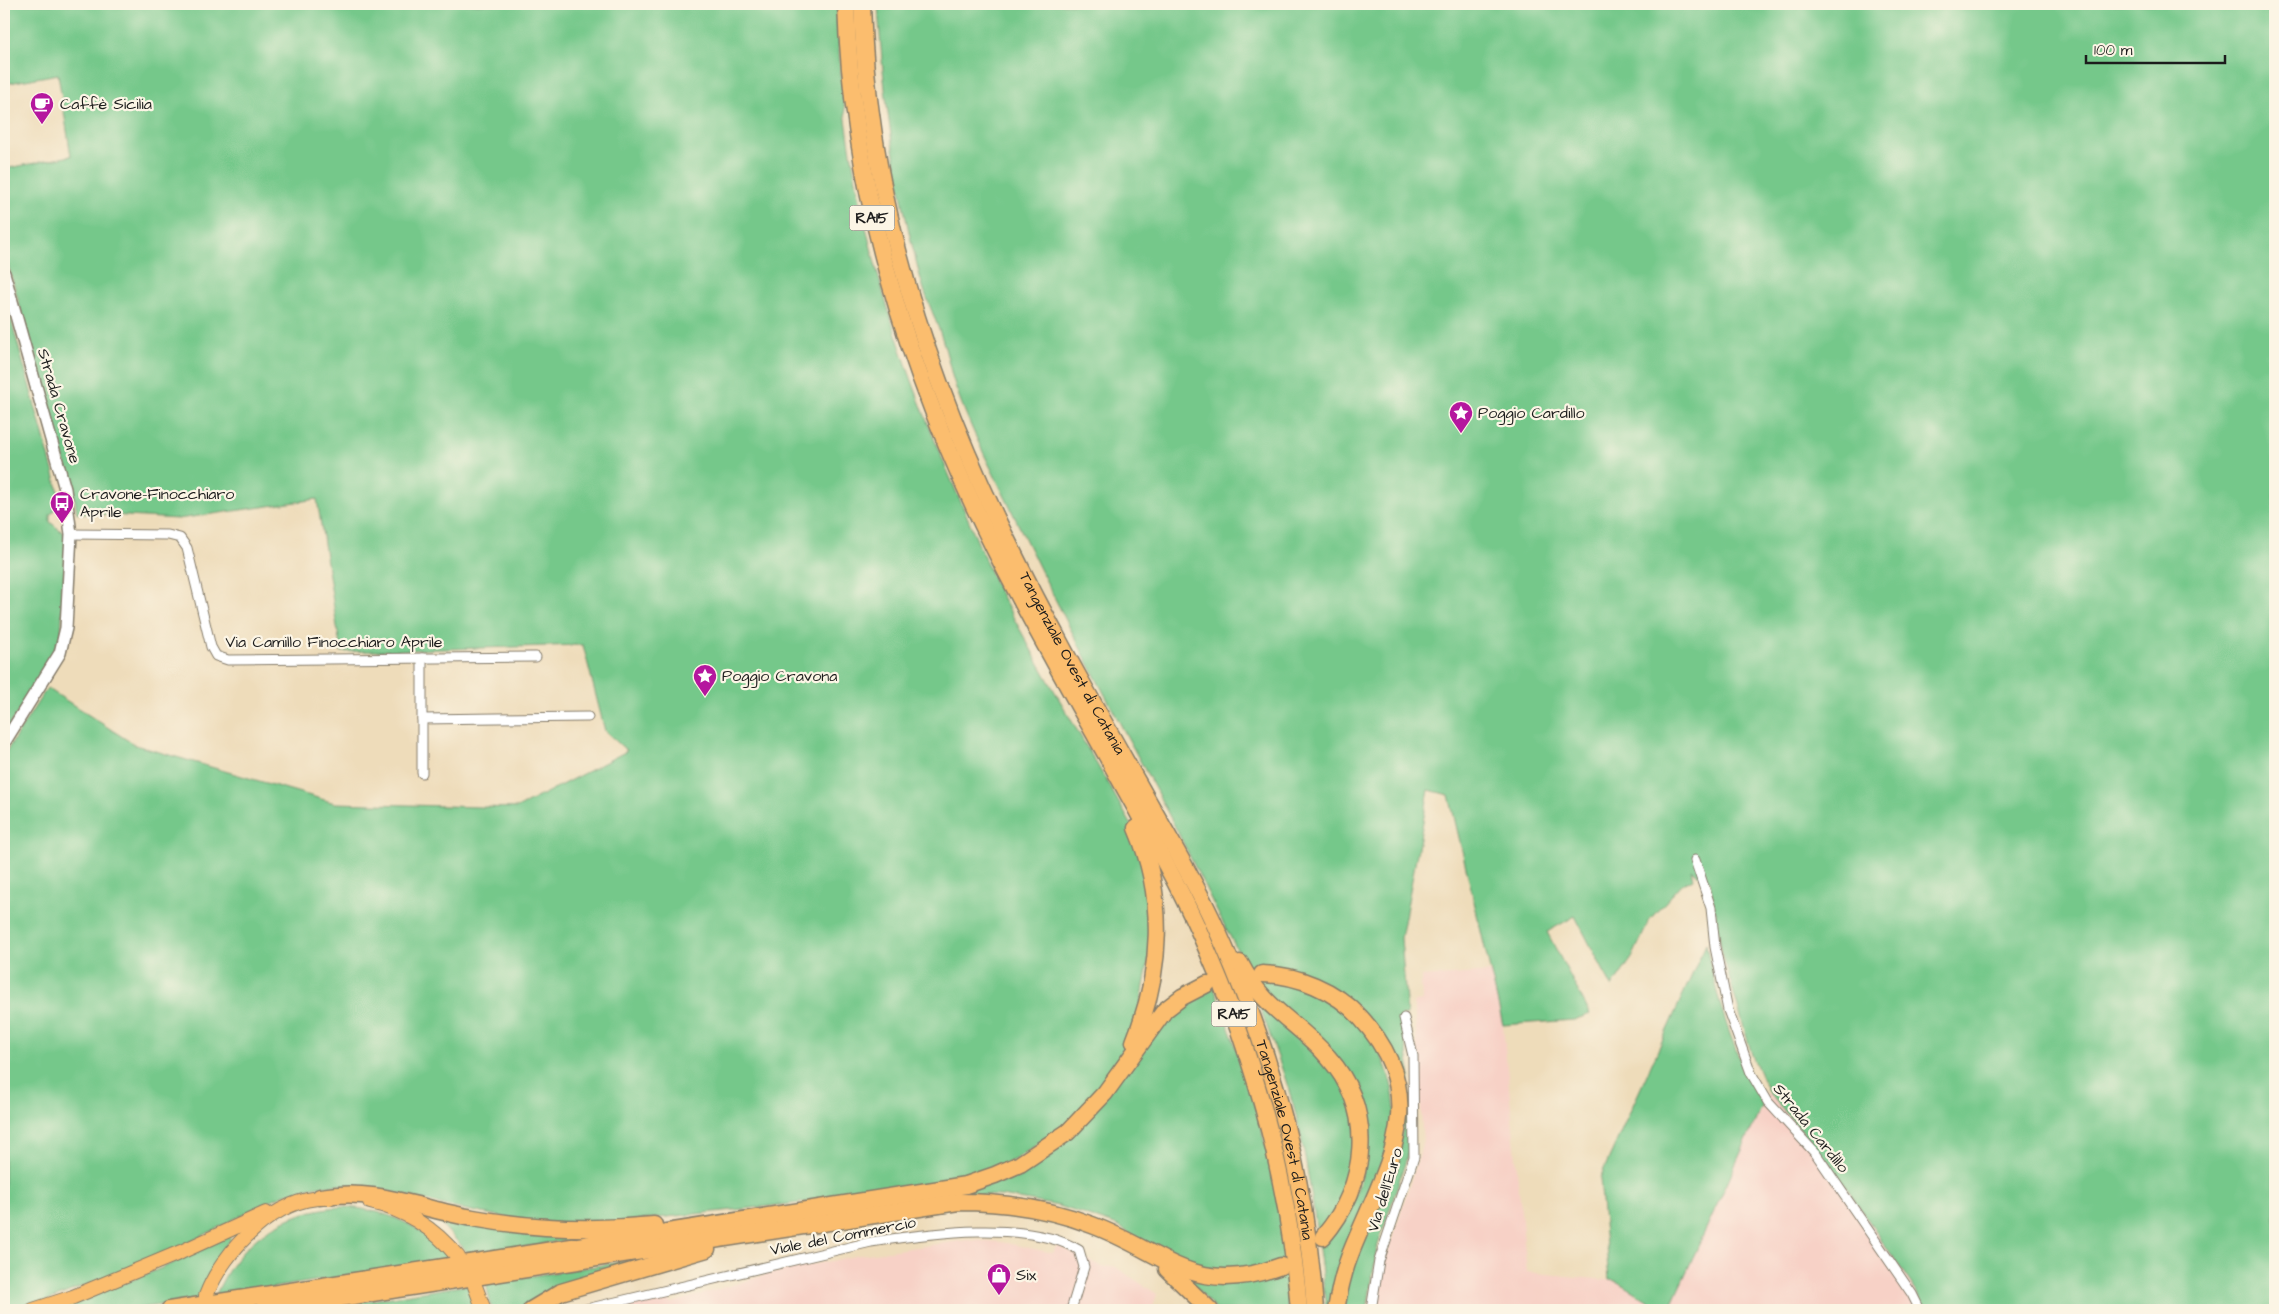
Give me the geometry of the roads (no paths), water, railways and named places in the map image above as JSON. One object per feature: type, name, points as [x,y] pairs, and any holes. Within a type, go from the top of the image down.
[{"type":"highway","name":"Tangenziale Ovest di Catania","points":[[846,4],[853,106],[865,186],[892,294],[913,359],[938,425],[993,546],[1168,869],[1201,935],[1237,1023],[1256,1078],[1274,1148],[1293,1251],[1299,1310]]},
{"type":"highway","name":"Tangenziale Ovest di Catania","points":[[862,4],[869,104],[882,184],[905,282],[929,354],[953,418],[1007,540],[1118,747],[1185,866],[1211,918],[1253,1020],[1272,1075],[1291,1145],[1305,1223],[1315,1310]]},
{"type":"highway","points":[[1099,741],[1111,780],[1143,846],[1157,902],[1157,944],[1150,993],[1144,1015],[1122,1069]]},
{"type":"highway","points":[[1118,747],[1167,819],[1253,985],[1282,1016],[1328,1057],[1352,1095],[1360,1126],[1360,1165],[1356,1181],[1343,1210],[1323,1237]]},
{"type":"highway","points":[[1262,974],[1289,977],[1316,986],[1332,994],[1357,1014],[1380,1041],[1387,1056],[1397,1089],[1399,1122],[1397,1140],[1389,1166],[1350,1255],[1336,1310]]},
{"type":"highway","points":[[168,1310],[830,1208],[966,1185],[995,1176],[1020,1164],[1068,1132],[1087,1114],[1164,1010],[1182,996],[1206,984]]},
{"type":"highway","points":[[320,1197],[364,1193],[470,1218],[518,1226],[556,1229],[643,1226],[775,1210],[830,1208]]},
{"type":"highway","points":[[264,1310],[958,1202],[990,1202],[1018,1205],[1068,1216],[1140,1247],[1182,1270],[1212,1277],[1241,1276],[1281,1266]]},
{"type":"highway","points":[[531,1310],[561,1292],[709,1249],[856,1217]]},
{"type":"highway","points":[[1140,1247],[1177,1277],[1210,1310]]},
{"type":"main road","points":[[33,1310],[73,1297],[181,1252],[260,1215],[320,1197],[372,1202],[404,1213],[433,1231],[458,1257]]},
{"type":"main road","points":[[206,1296],[220,1267],[240,1241],[265,1221],[295,1204]]},
{"type":"main road","points":[[475,1286],[484,1310]]},
{"type":"street","name":"Strada Cravone","points":[[4,273],[65,489],[71,534],[66,628],[60,653],[4,743]]},
{"type":"street","name":"Via Camillo Finocchiaro Aprile","points":[[71,534],[168,535],[180,538],[187,548],[211,647],[216,656],[228,660],[536,657]]},
{"type":"street","points":[[422,658],[422,773]]},
{"type":"street","points":[[422,719],[588,717]]},
{"type":"street","name":"Strada Cardillo","points":[[1695,860],[1711,908],[1715,947],[1728,1010],[1751,1073],[1768,1102],[1816,1154],[1912,1294],[1920,1310]]},
{"type":"street","name":"Via dell'Euro","points":[[1371,1310],[1379,1261],[1414,1158],[1413,1056],[1404,1018]]},
{"type":"street","name":"Viale del Commercio","points":[[582,1310],[871,1242],[919,1235],[985,1232],[1039,1237],[1063,1243],[1079,1250],[1084,1267],[1071,1310]]},
{"type":"place","name":"Caffè Sicilia","points":[[42,125]]},
{"type":"place","name":"Poggio Cardillo","points":[[1461,434]]},
{"type":"place","name":"Cravone-Finocchiaro Aprile","points":[[62,524]]},
{"type":"place","name":"Poggio Cravona","points":[[705,697]]},
{"type":"place","name":"Six","points":[[999,1296]]}]
